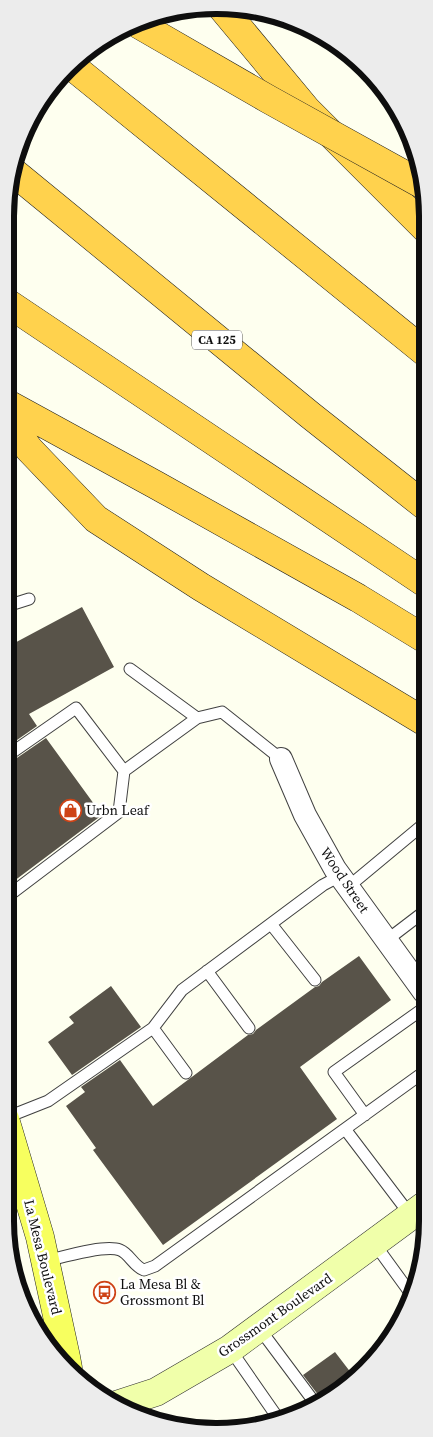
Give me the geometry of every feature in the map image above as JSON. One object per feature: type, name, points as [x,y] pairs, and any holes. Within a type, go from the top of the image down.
[{"type":"highway","points":[[227,14],[307,110],[419,222]]},
{"type":"highway","points":[[144,27],[268,99],[416,180]]},
{"type":"highway","points":[[77,70],[419,347]]},
{"type":"highway","name":"CA 125","points":[[18,176],[310,416],[419,501]]},
{"type":"highway","points":[[14,307],[419,579]]},
{"type":"highway","points":[[14,407],[358,598],[419,635]]},
{"type":"highway","points":[[14,428],[29,449],[96,519],[201,588],[419,718]]},
{"type":"main road","name":"La Mesa Boulevard","points":[[14,1148],[46,1261],[66,1356]]},
{"type":"main road","name":"Grossmont Boulevard","points":[[126,1402],[156,1392],[230,1349],[417,1211]]},
{"type":"street","name":"Wood Street","points":[[281,760],[304,815],[344,881],[419,985]]},
{"type":"lane","points":[[14,604],[29,599]]},
{"type":"lane","points":[[130,669],[198,718]]},
{"type":"lane","points":[[14,751],[76,708],[124,771],[120,812],[14,892]]},
{"type":"lane","points":[[124,771],[198,718],[222,712],[281,760]]},
{"type":"lane","points":[[14,1115],[48,1102],[154,1028],[182,990],[207,971],[323,885],[344,881],[419,827]]},
{"type":"lane","points":[[387,940],[419,916]]},
{"type":"lane","points":[[271,924],[315,980]]},
{"type":"lane","points":[[207,971],[249,1028]]},
{"type":"lane","points":[[365,1115],[334,1072],[419,1012]]},
{"type":"lane","points":[[154,1028],[186,1073]]},
{"type":"lane","points":[[46,1261],[93,1250],[113,1248],[122,1250],[137,1267],[144,1270],[155,1266],[419,1076]]},
{"type":"lane","points":[[345,1129],[417,1211]]},
{"type":"lane","points":[[374,1243],[407,1289]]},
{"type":"lane","points":[[259,1328],[312,1399]]},
{"type":"lane","points":[[230,1349],[276,1414]]},
{"type":"building","points":[[82,607],[114,667],[29,714],[37,726],[14,742],[14,643]]},
{"type":"building","points":[[46,738],[102,815],[14,881],[14,760]]},
{"type":"building","points":[[359,956],[391,1000],[300,1067],[337,1119],[163,1245],[93,1150],[96,1148],[66,1106],[85,1092],[81,1087],[120,1060],[153,1106]]},
{"type":"building","points":[[111,986],[141,1027],[72,1075],[48,1042],[74,1023],[69,1017]]},
{"type":"building","points":[[335,1352],[351,1372],[319,1396],[303,1375]]},
{"type":"place","name":"Urbn Leaf","points":[[70,810]]},
{"type":"place","name":"La Mesa Bl & Grossmont Bl","points":[[104,1292]]}]
